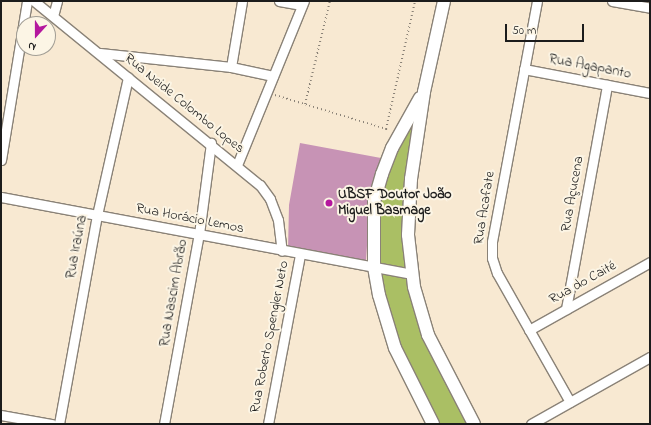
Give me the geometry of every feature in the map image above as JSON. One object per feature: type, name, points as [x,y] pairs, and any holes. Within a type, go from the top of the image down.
[{"type":"street","points":[[1,160],[27,1]]},
{"type":"street","name":"Rua Neide Colombo Lopes","points":[[34,1],[53,16]]},
{"type":"street","points":[[53,16],[56,1]]},
{"type":"street","points":[[231,67],[242,1]]},
{"type":"street","points":[[237,165],[303,3],[279,1]]},
{"type":"street","points":[[444,1],[424,92],[408,208],[411,274],[428,335],[474,424]]},
{"type":"street","name":"Rua Acafate","points":[[537,1],[492,242],[492,258],[497,273],[570,402]]},
{"type":"street","points":[[612,1],[650,8]]},
{"type":"street","name":"Rua Neide Colombo Lopes","points":[[56,18],[260,185],[270,199],[278,220],[282,251]]},
{"type":"street","points":[[99,53],[231,67],[273,76]]},
{"type":"street","name":"Rua Agapanto","points":[[524,69],[650,93]]},
{"type":"street","name":"Rua Iraúna","points":[[59,424],[97,215],[128,77]]},
{"type":"street","name":"Rua Açucena","points":[[566,309],[607,85]]},
{"type":"street","points":[[424,92],[392,148],[374,202],[374,267],[378,295],[395,348],[433,424]]},
{"type":"street","name":"Rua Nascim Abrão","points":[[164,424],[199,234],[211,144]]},
{"type":"street","name":"Rua Horácio Lemos","points":[[1,198],[411,274]]},
{"type":"street","name":"Rua Roberto Spengler Neto","points":[[268,424],[300,254]]},
{"type":"street","name":"Rua do Caité","points":[[529,330],[650,262]]},
{"type":"street","points":[[531,424],[650,357]]},
{"type":"street","points":[[1,415],[52,424]]},
{"type":"path","points":[[305,104],[330,1]]},
{"type":"path","points":[[392,148],[386,129],[415,1]]},
{"type":"path","points":[[266,92],[386,129]]},
{"type":"green space","points":[[415,115],[409,285],[421,332],[469,424],[438,424],[396,340],[382,292],[377,208],[392,159]]},
{"type":"building","name":"UBSF Doutor João Miguel Basmage","points":[[300,143],[381,158],[370,201],[366,261],[288,250],[289,205]]},
{"type":"place","name":"UBSF Doutor João Miguel Basmage","points":[[329,203]]}]
